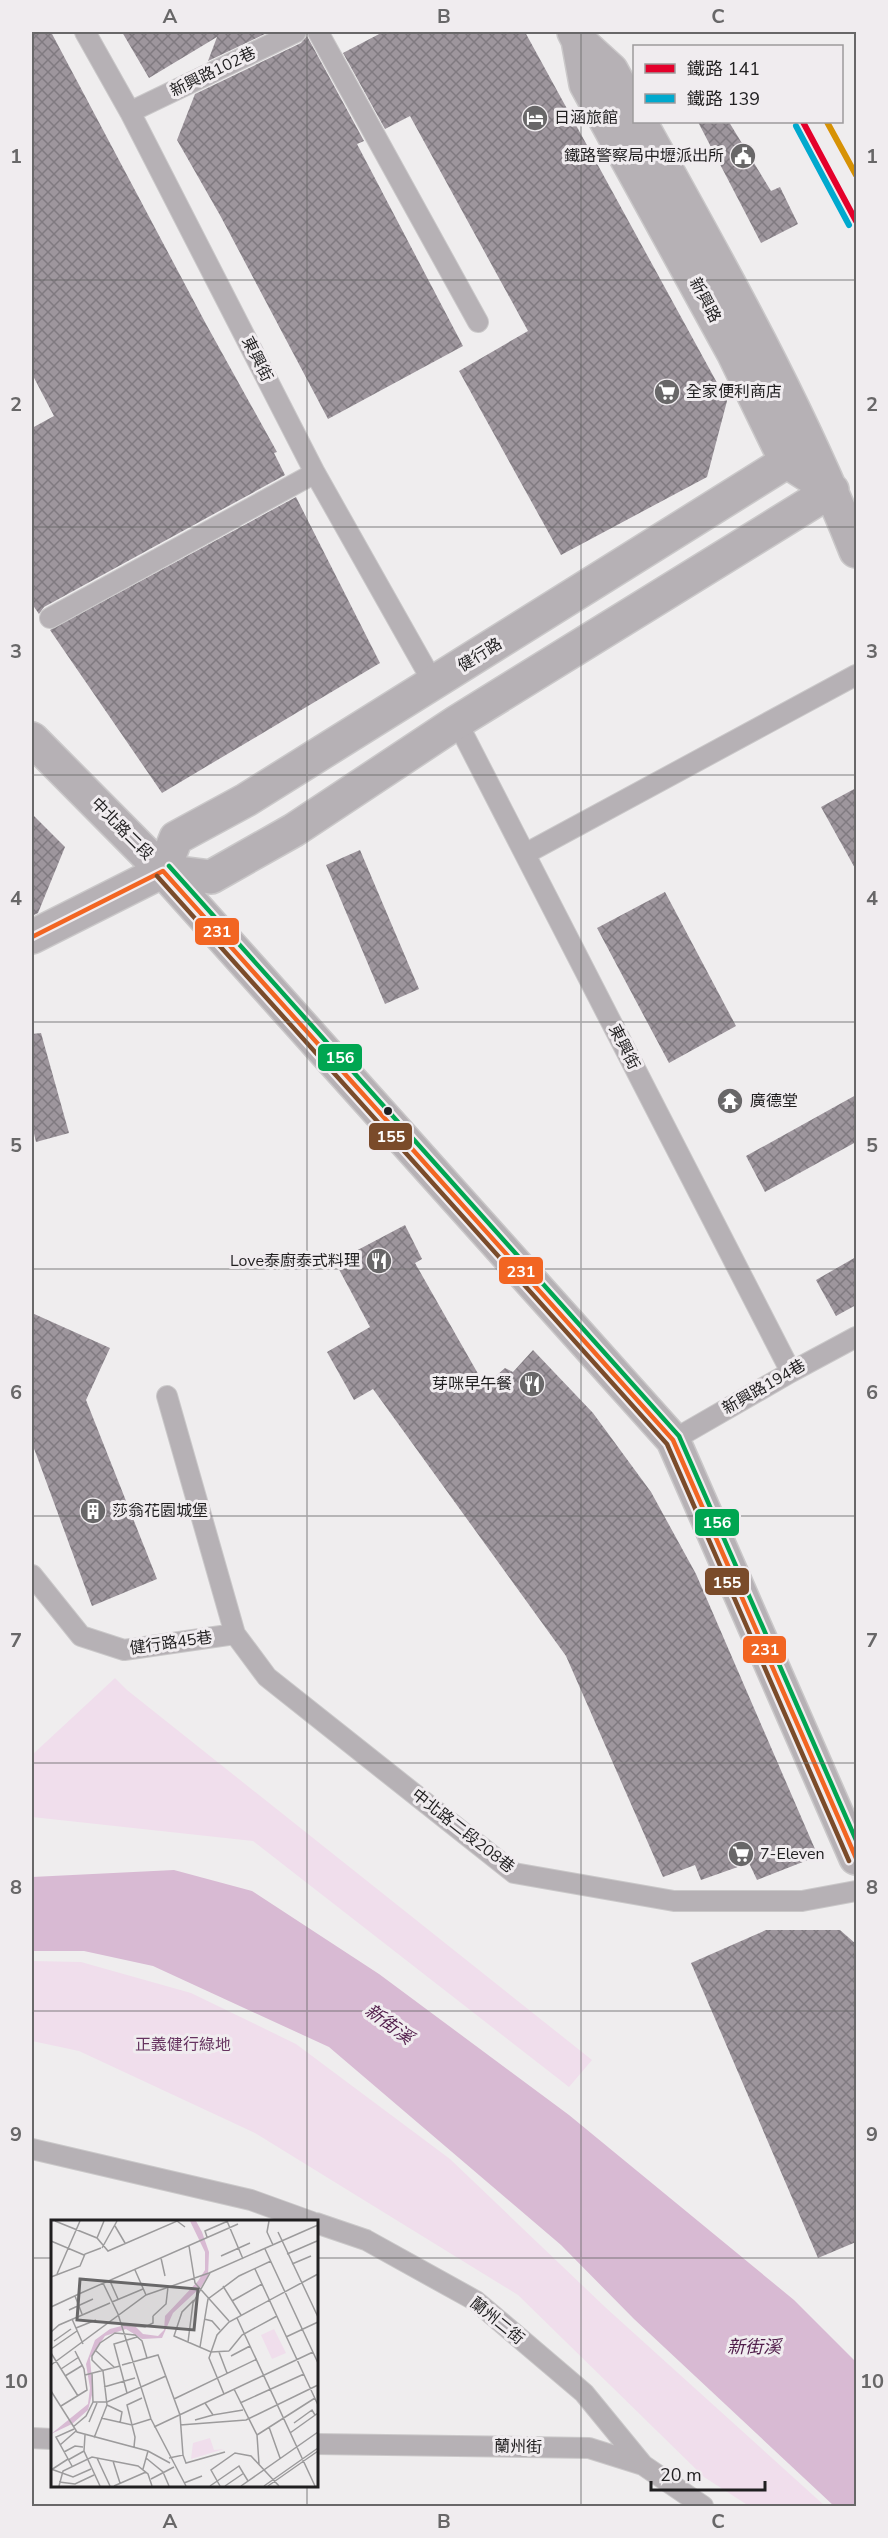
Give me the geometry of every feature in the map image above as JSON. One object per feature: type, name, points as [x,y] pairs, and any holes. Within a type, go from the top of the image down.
[{"type":"street","name":"新興路","points":[[576,36],[586,84],[733,352],[798,454]]},
{"type":"street","points":[[576,36],[611,70],[633,110]]},
{"type":"street","points":[[641,123],[758,337],[798,454],[832,490],[856,551]]},
{"type":"street","name":"健行路","points":[[164,871],[176,838],[246,800],[434,684],[798,454]]},
{"type":"street","points":[[32,937],[164,871],[211,877],[294,830],[457,722],[832,490]]},
{"type":"street","name":"中北路二段","points":[[32,739],[164,871],[674,1440],[856,1858]]},
{"type":"lane","name":"東興街","points":[[85,32],[130,112],[315,473],[434,684]]},
{"type":"lane","name":"新興路102巷","points":[[130,112],[296,32]]},
{"type":"lane","points":[[318,32],[478,322]]},
{"type":"lane","points":[[50,618],[315,473]]},
{"type":"lane","points":[[525,854],[856,675]]},
{"type":"lane","name":"東興街","points":[[457,722],[790,1372]]},
{"type":"lane","name":"新興路194巷","points":[[674,1440],[790,1372],[856,1337]]},
{"type":"lane","points":[[167,1396],[235,1634]]},
{"type":"lane","name":"健行路45巷","points":[[32,1575],[81,1636],[124,1650],[235,1634]]},
{"type":"lane","name":"中北路二段208巷","points":[[235,1634],[267,1677],[514,1873],[674,1901],[802,1901],[856,1891]]},
{"type":"lane","points":[[32,2149],[251,2200],[306,2220]]},
{"type":"lane","name":"蘭州二街","points":[[318,2224],[366,2240],[476,2301],[584,2393],[643,2465]]},
{"type":"lane","points":[[32,2438],[51,2439]]},
{"type":"lane","name":"蘭州街","points":[[318,2444],[589,2448],[643,2465],[703,2506]]},
{"type":"green space","points":[[115,1678],[127,1690],[592,2060],[569,2087],[253,1841],[32,1817],[32,1755]]},
{"type":"green space","name":"正義健行綠地","points":[[32,1961],[81,1962],[191,1993],[296,2044],[450,2159],[605,2307],[825,2506],[749,2506],[704,2477],[518,2295],[255,2133],[79,2051],[32,2041]]},
{"type":"water","name":"新街溪","points":[[174,1870],[252,1891],[379,1974],[569,2115],[794,2300],[856,2362],[856,2506],[834,2506],[634,2319],[561,2245],[329,2047],[153,1966],[84,1951],[32,1951],[32,1877]]},
{"type":"building","points":[[32,32],[51,32],[206,324],[277,452],[274,453],[285,475],[44,607],[39,614],[32,604],[32,428],[54,416],[32,374]]},
{"type":"building","points":[[122,32],[269,32],[208,61],[217,37],[149,78]]},
{"type":"building","points":[[383,32],[525,32],[727,401],[707,477],[561,555],[459,371],[528,331],[410,116],[385,129],[343,53]]},
{"type":"building","points":[[307,36],[364,141],[357,144],[463,346],[328,419],[221,217],[177,140],[195,94],[301,43]]},
{"type":"building","points":[[699,123],[730,123],[771,191],[780,187],[798,224],[761,243]]},
{"type":"building","points":[[296,497],[380,663],[162,793],[50,630]]},
{"type":"building","points":[[856,788],[856,870],[821,807]]},
{"type":"building","points":[[32,814],[65,847],[38,913],[32,916]]},
{"type":"building","points":[[360,850],[419,989],[385,1004],[326,865]]},
{"type":"building","points":[[665,892],[736,1026],[669,1063],[597,928]]},
{"type":"building","points":[[41,1033],[69,1133],[36,1142],[32,1125],[32,1034]]},
{"type":"building","points":[[856,1095],[856,1142],[765,1192],[746,1156]]},
{"type":"building","points":[[405,1225],[422,1259],[415,1263],[485,1386],[505,1368],[513,1372],[533,1350],[593,1413],[651,1492],[696,1574],[818,1856],[757,1880],[749,1863],[701,1880],[695,1865],[663,1877],[566,1656],[373,1389],[354,1400],[327,1352],[370,1327],[335,1262]]},
{"type":"building","points":[[856,1257],[856,1305],[836,1316],[816,1280]]},
{"type":"building","name":"莎翁花園城堡","points":[[32,1313],[110,1348],[86,1400],[157,1579],[92,1606],[32,1443]]},
{"type":"building","points":[[766,1930],[840,1930],[856,1944],[856,2242],[818,2258],[691,1963]]},
{"type":"rail line","name":"141","points":[[804,123],[856,221]]},
{"type":"rail line","name":"139","points":[[796,126],[849,225]]},
{"type":"transit line","points":[[828,123],[856,175]]},
{"type":"transit line","name":"156","points":[[169,866],[679,1436],[856,1840]]},
{"type":"transit line","name":"231","points":[[32,937],[163,871],[673,1440],[856,1858]]},
{"type":"transit line","name":"155","points":[[157,876],[667,1444],[849,1861]]},
{"type":"place","name":"日涵旅館","points":[[535,118]]},
{"type":"place","name":"鐵路警察局中壢派出所","points":[[743,156]]},
{"type":"place","name":"全家便利商店","points":[[667,392]]},
{"type":"place","name":"廣德堂","points":[[730,1101]]},
{"type":"place","name":"Love泰廚泰式料理","points":[[379,1261]]},
{"type":"place","name":"芽咪早午餐","points":[[532,1384]]},
{"type":"place","name":"莎翁花園城堡","points":[[93,1511]]},
{"type":"place","name":"7-Eleven","points":[[741,1854]]}]
